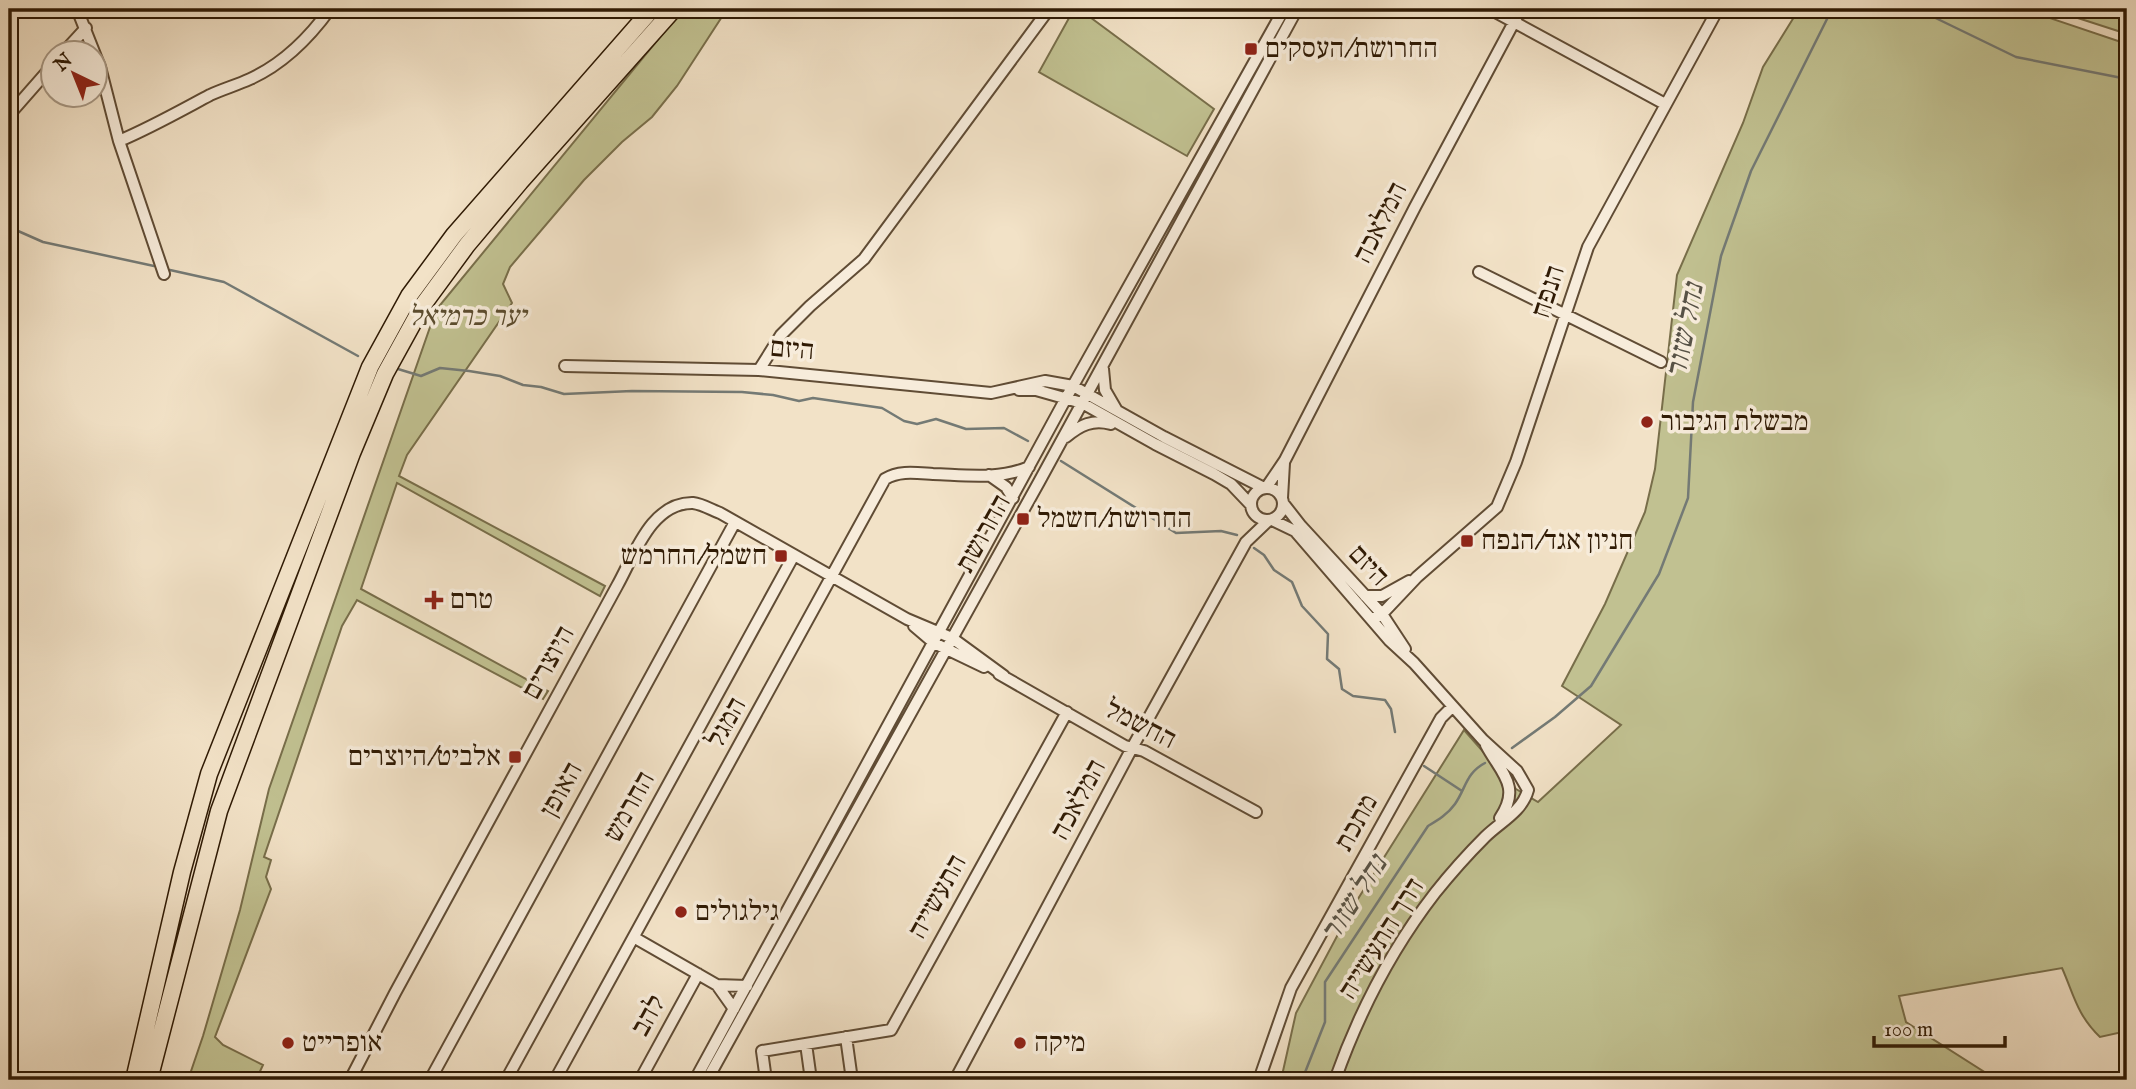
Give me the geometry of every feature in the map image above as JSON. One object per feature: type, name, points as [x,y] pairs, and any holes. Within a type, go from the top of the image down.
[{"type":"highway","points":[[134,1080],[182,872],[209,774],[370,367],[409,296],[454,235],[652,9]]},
{"type":"highway","points":[[149,1080],[219,811],[352,453],[385,374],[423,304],[459,255],[520,182],[674,9]]},
{"type":"street","points":[[77,9],[100,67],[119,141],[164,274]]},
{"type":"street","points":[[119,141],[279,63],[303,41],[330,9]]},
{"type":"street","points":[[759,370],[781,335],[870,250],[1049,9]]},
{"type":"street","name":"החרושת","points":[[695,1080],[1065,400],[1284,9]]},
{"type":"street","name":"החרושת","points":[[707,1080],[1297,9]]},
{"type":"street","points":[[1490,9],[1665,104]]},
{"type":"street","name":"המלאכה","points":[[1246,542],[1255,493],[1265,488],[1285,460],[1521,9]]},
{"type":"street","name":"הנפח","points":[[1377,616],[1497,507],[1509,480],[1588,247],[1718,9]]},
{"type":"street","points":[[77,38],[86,28]]},
{"type":"street","points":[[9,116],[38,82]]},
{"type":"street","points":[[1479,272],[1661,362]]},
{"type":"street","points":[[1103,365],[1105,390],[1117,411]]},
{"type":"street","name":"היזם","points":[[565,366],[759,370],[991,393],[1045,381],[1073,386],[1123,427],[1265,488]]},
{"type":"street","name":"היזם","points":[[1013,389],[1036,390],[1065,400],[1085,398],[1117,411],[1159,441],[1231,484],[1252,508]]},
{"type":"street","points":[[1061,441],[1086,423],[1106,422],[1123,427]]},
{"type":"street","name":"המלאכה","points":[[955,1080],[1132,748],[1246,542],[1280,513],[1285,460]]},
{"type":"street","name":"המגל","points":[[555,1080],[635,939],[885,479],[906,473],[989,475],[1016,472],[1030,467]]},
{"type":"street","points":[[989,475],[1006,487],[1013,498]]},
{"type":"street","points":[[1265,488],[1275,490],[1283,501]]},
{"type":"street","name":"היזם","points":[[1283,501],[1365,596],[1377,616]]},
{"type":"street","name":"היוצרים","points":[[350,1080],[446,899],[653,523],[661,514],[672,508],[694,503],[735,522],[907,619],[952,638]]},
{"type":"street","points":[[1252,508],[1261,520],[1270,520]]},
{"type":"street","name":"היזם","points":[[1270,520],[1295,531],[1377,616],[1452,707]]},
{"type":"street","name":"האופן","points":[[430,1080],[735,522]]},
{"type":"street","name":"החרמש","points":[[506,1080],[794,555]]},
{"type":"street","name":"הנפח","points":[[1365,596],[1382,596],[1417,577]]},
{"type":"street","name":"היוצרים","points":[[907,619],[934,643],[946,649]]},
{"type":"street","name":"החשמל","points":[[952,638],[1004,676]]},
{"type":"street","name":"החשמל","points":[[946,649],[1004,676],[1125,746],[1144,751],[1256,813]]},
{"type":"street","name":"דרך התעשייה","points":[[1452,707],[1517,771],[1528,790],[1520,806],[1488,834]]},
{"type":"street","name":"מתכת","points":[[1259,1080],[1291,988],[1441,718],[1452,707]]},
{"type":"street","name":"התעשייה","points":[[766,1080],[762,1051],[891,1030],[1067,712]]},
{"type":"street","name":"דרך התעשייה","points":[[1335,1080],[1350,1036],[1389,960],[1435,894],[1508,807],[1510,794],[1506,777],[1483,740]]},
{"type":"street","points":[[635,939],[717,985],[734,1009]]},
{"type":"street","name":"להב","points":[[640,1080],[698,974]]},
{"type":"street","points":[[717,985],[747,986]]},
{"type":"street","points":[[846,1037],[852,1080]]},
{"type":"street","points":[[806,1044],[811,1080]]},
{"type":"green space","name":"יער כרמיאל","points":[[683,9],[727,9],[677,86],[652,117],[584,180],[510,267],[503,284],[512,303],[407,455],[399,476],[605,586],[600,596],[397,483],[361,589],[548,691],[543,699],[357,600],[342,626],[264,857],[271,860],[266,877],[271,889],[215,1037],[223,1045],[263,1065],[256,1080],[188,1080],[240,910],[269,789],[436,310]]},
{"type":"green space","points":[[1074,9],[1079,9],[1214,109],[1187,156],[1039,72]]},
{"type":"green space","points":[[1799,9],[2023,9],[2127,44],[2127,1031],[2100,1037],[2081,1013],[2062,968],[1899,996],[1906,1022],[1997,1080],[1372,1080],[1353,1073],[1350,1080],[1281,1080],[1296,1013],[1351,910],[1464,730],[1516,789],[1538,802],[1621,725],[1562,686],[1605,604],[1645,512],[1655,469],[1677,275],[1743,123],[1763,67]]},
{"type":"green space","points":[[2050,9],[2127,9],[2127,34],[2118,31]]},
{"type":"waterway","name":"נחל שזור","points":[[1512,748],[1555,717],[1591,686],[1659,574],[1688,498],[1693,402],[1721,256],[1751,171],[1832,9]]},
{"type":"waterway","points":[[1917,9],[2016,57],[2127,79]]},
{"type":"waterway","points":[[9,227],[43,242],[154,266]]},
{"type":"waterway","points":[[170,270],[224,282],[358,356]]},
{"type":"waterway","points":[[398,369],[421,376],[440,368],[469,371],[500,376],[523,385],[564,394],[632,391],[742,392],[799,401],[813,398],[882,408],[904,421],[917,424],[936,419],[966,429],[1004,428],[1028,441]]},
{"type":"waterway","points":[[1061,461],[1176,533],[1221,531],[1237,535]]},
{"type":"waterway","points":[[1254,548],[1264,555],[1274,570],[1292,582],[1302,606],[1328,634],[1327,659],[1339,669],[1342,689],[1353,696],[1385,700],[1391,709],[1395,732]]},
{"type":"waterway","name":"נחל שזור","points":[[1302,1080],[1325,1022],[1325,982],[1428,826],[1452,808],[1470,776],[1485,763]]},
{"type":"waterway","points":[[1424,766],[1462,791]]},
{"type":"place","name":"החרושת/העסקים","points":[[1251,49]]},
{"type":"place","name":"מבשלת הגיבור","points":[[1647,422]]},
{"type":"place","name":"החרושת/חשמל","points":[[1023,519]]},
{"type":"place","name":"חניון אגד/הנפח","points":[[1467,541]]},
{"type":"place","name":"חשמל/החרמש","points":[[781,556]]},
{"type":"place","name":"טרם","points":[[434,600]]},
{"type":"place","name":"אלביט/היוצרים","points":[[515,757]]},
{"type":"place","name":"גילגולים","points":[[681,912]]},
{"type":"place","name":"אופרייט","points":[[288,1043]]},
{"type":"place","name":"מיקה","points":[[1020,1043]]}]
